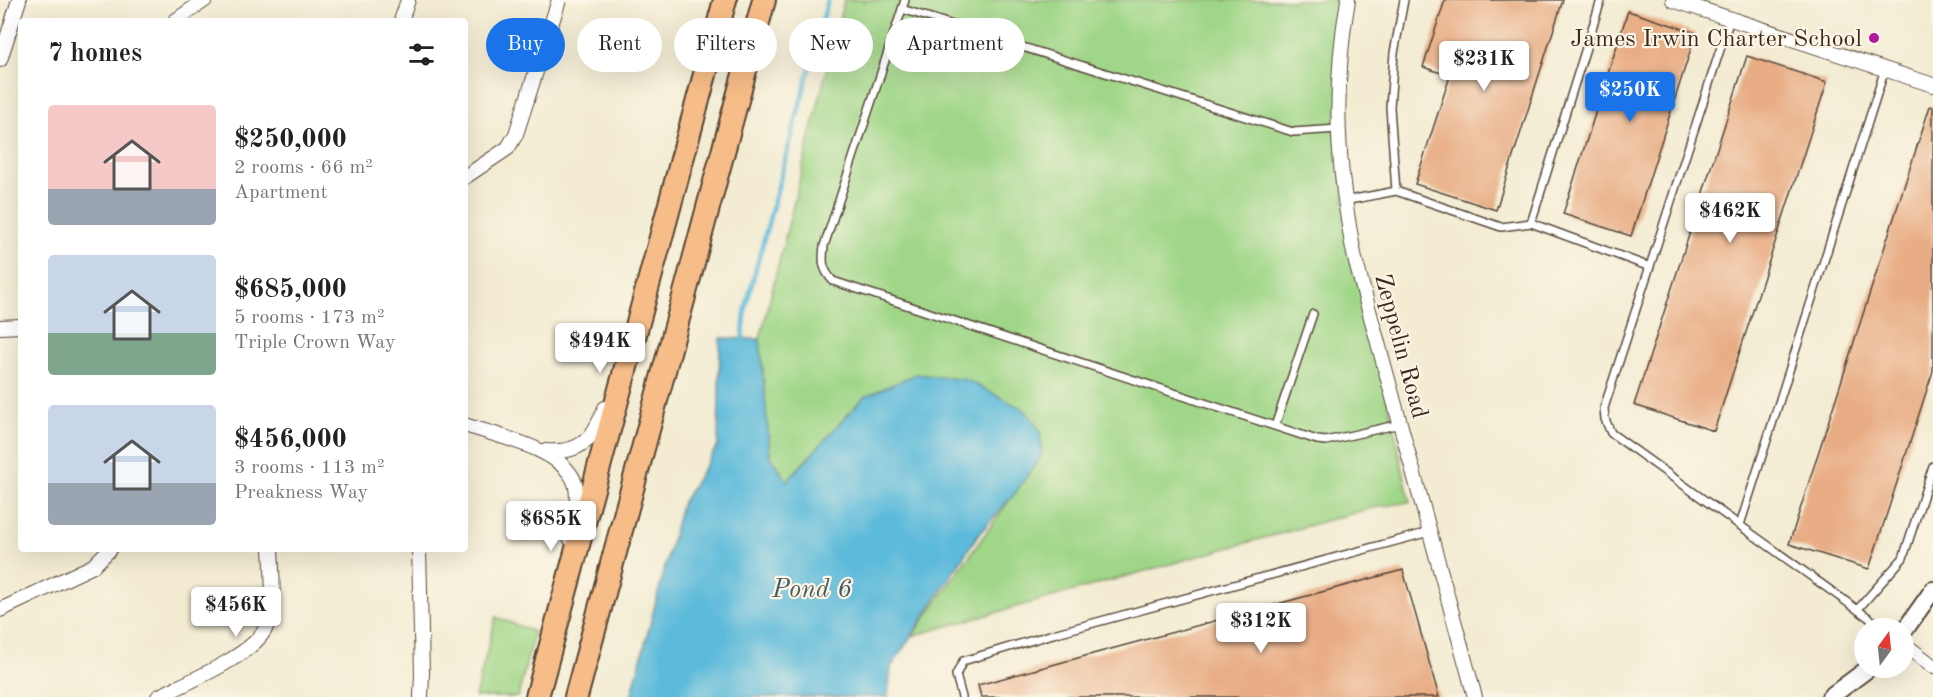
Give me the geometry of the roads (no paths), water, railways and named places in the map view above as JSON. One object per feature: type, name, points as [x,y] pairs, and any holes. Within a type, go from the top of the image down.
[{"type":"highway","points":[[537,697],[725,0]]},
{"type":"highway","points":[[576,697],[764,0]]},
{"type":"street","points":[[0,60],[19,0]]},
{"type":"street","points":[[179,18],[205,0]]},
{"type":"street","points":[[402,18],[408,0]]},
{"type":"street","points":[[468,175],[508,148],[516,134],[559,0]]},
{"type":"street","name":"Zeppelin Road","points":[[1348,0],[1339,70],[1338,129],[1344,201],[1355,259],[1475,697]]},
{"type":"street","points":[[1673,0],[1933,85]]},
{"type":"street","points":[[468,426],[543,451],[561,452],[576,448],[588,440],[598,427],[647,290]]},
{"type":"street","points":[[0,327],[18,326]]},
{"type":"street","points":[[543,451],[570,473],[576,484],[577,498],[548,655]]},
{"type":"street","points":[[0,610],[93,566],[107,552]]},
{"type":"street","points":[[158,697],[242,653],[265,630],[270,615],[272,596],[272,552]]},
{"type":"street","points":[[419,552],[421,697]]},
{"type":"street","points":[[1913,618],[1933,590]]},
{"type":"street","points":[[1914,652],[1933,666]]},
{"type":"street","points":[[1830,697],[1856,678]]},
{"type":"lane","points":[[905,0],[824,246],[822,261],[824,272],[833,281],[1317,440],[1326,441],[1400,424]]},
{"type":"lane","points":[[1396,191],[1390,107],[1394,53],[1404,0]]},
{"type":"lane","points":[[1531,223],[1601,0]]},
{"type":"lane","points":[[902,9],[1293,132],[1338,129]]},
{"type":"lane","points":[[1730,19],[1605,408],[1605,419],[1611,432],[1870,618]]},
{"type":"lane","points":[[1740,525],[1885,69]]},
{"type":"lane","points":[[1344,201],[1396,191],[1501,227],[1531,223],[1650,267]]},
{"type":"lane","points":[[1275,426],[1312,314]]},
{"type":"lane","points":[[1858,609],[1903,558],[1933,466]]},
{"type":"lane","points":[[962,697],[956,675],[963,661],[1053,634],[1430,532]]},
{"type":"water","name":"Pond 6","points":[[720,338],[760,339],[770,456],[787,481],[864,397],[916,374],[967,380],[1025,410],[1040,430],[1042,455],[1016,492],[977,536],[891,667],[888,697],[631,697],[681,505],[718,445]]},
{"type":"waterway","points":[[742,343],[746,306],[828,0]]},
{"type":"place","name":"James Irwin Charter School","points":[[1874,38]]}]
